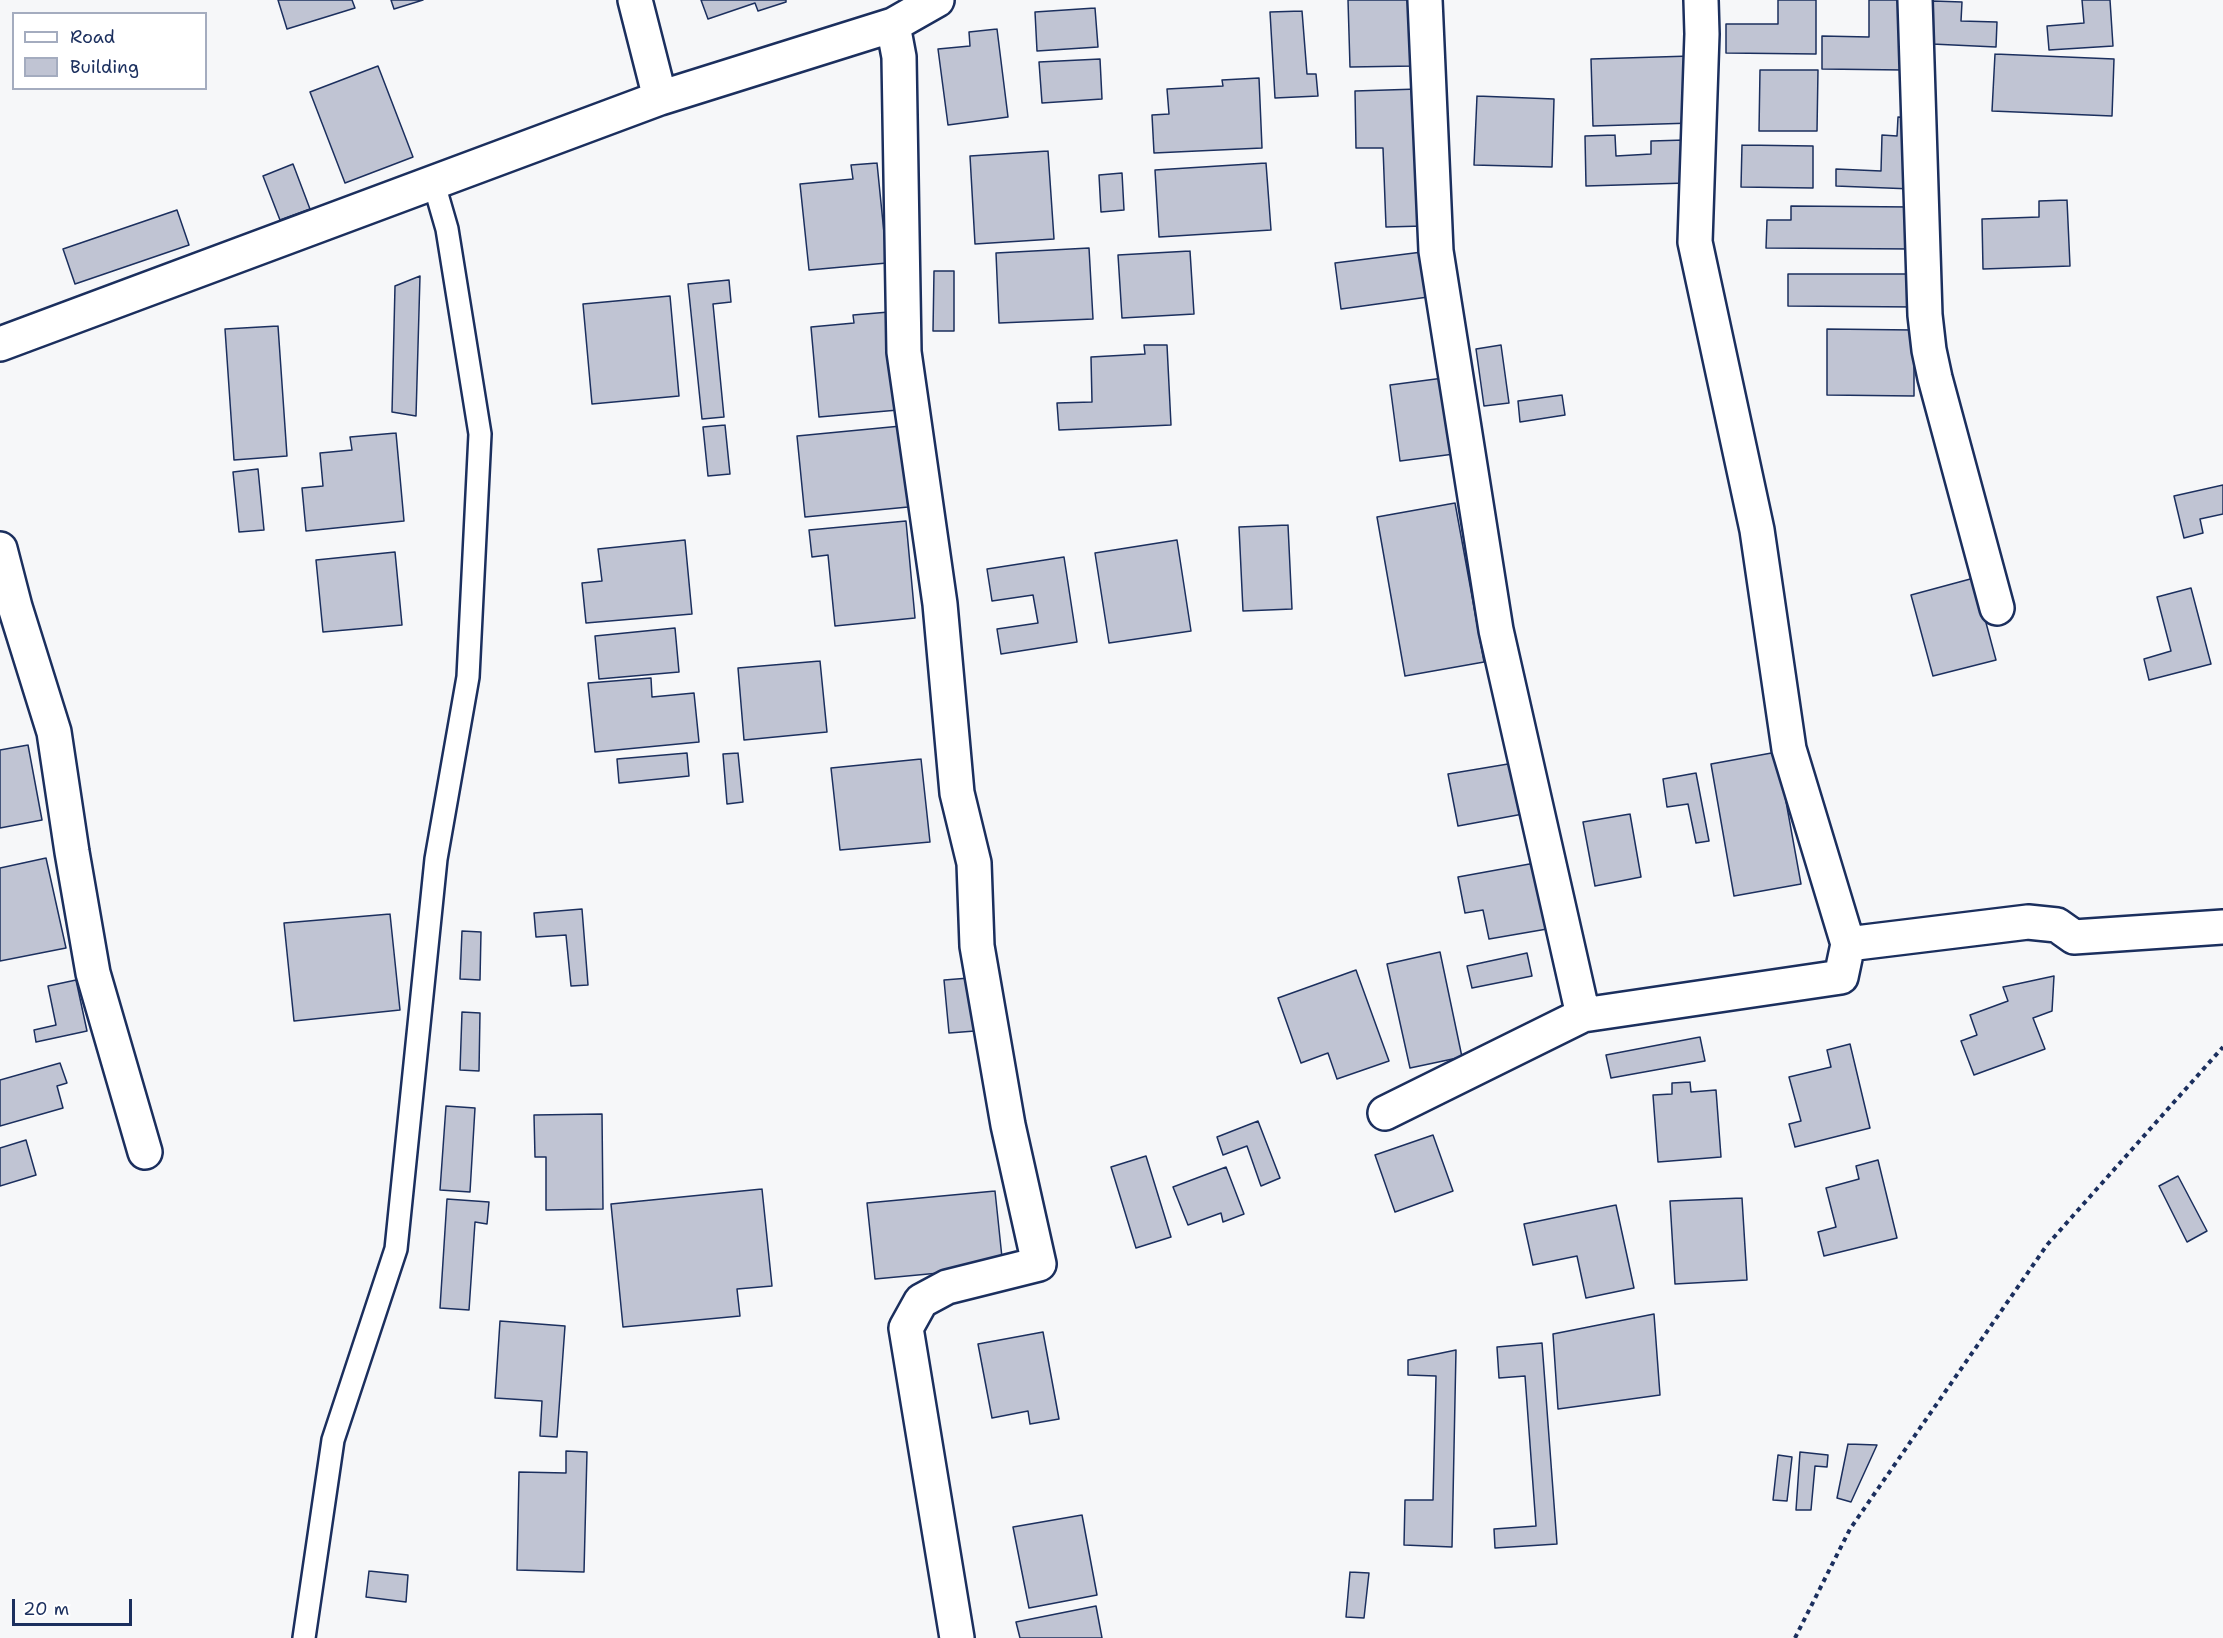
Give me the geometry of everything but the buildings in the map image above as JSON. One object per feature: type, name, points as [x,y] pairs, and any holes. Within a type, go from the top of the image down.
[{"type":"street","points":[[635,0],[660,98]]},
{"type":"street","points":[[0,344],[660,98],[893,25],[937,0]]},
{"type":"street","points":[[1425,0],[1436,251],[1496,630],[1583,1015]]},
{"type":"street","points":[[1385,1113],[1583,1015],[1841,977],[1848,944],[1789,750],[1757,530],[1695,242],[1702,34],[1701,0]]},
{"type":"street","points":[[1915,0],[1925,315],[1929,350],[1997,608]]},
{"type":"street","points":[[893,25],[899,57],[904,352],[940,604],[957,793],[974,863],[977,946],[1008,1125],[1039,1264],[947,1287],[921,1301],[906,1328],[957,1638]]},
{"type":"street","points":[[0,549],[15,607],[54,732],[93,973],[145,1152]]},
{"type":"street","points":[[1848,944],[2028,922],[2057,925],[2074,937],[2223,927]]},
{"type":"lane","points":[[304,1638],[333,1440],[396,1249],[436,859],[468,677],[480,434],[447,229],[434,184]]},
{"type":"path","points":[[1795,1638],[1850,1529],[2047,1245],[2223,1047]]}]
